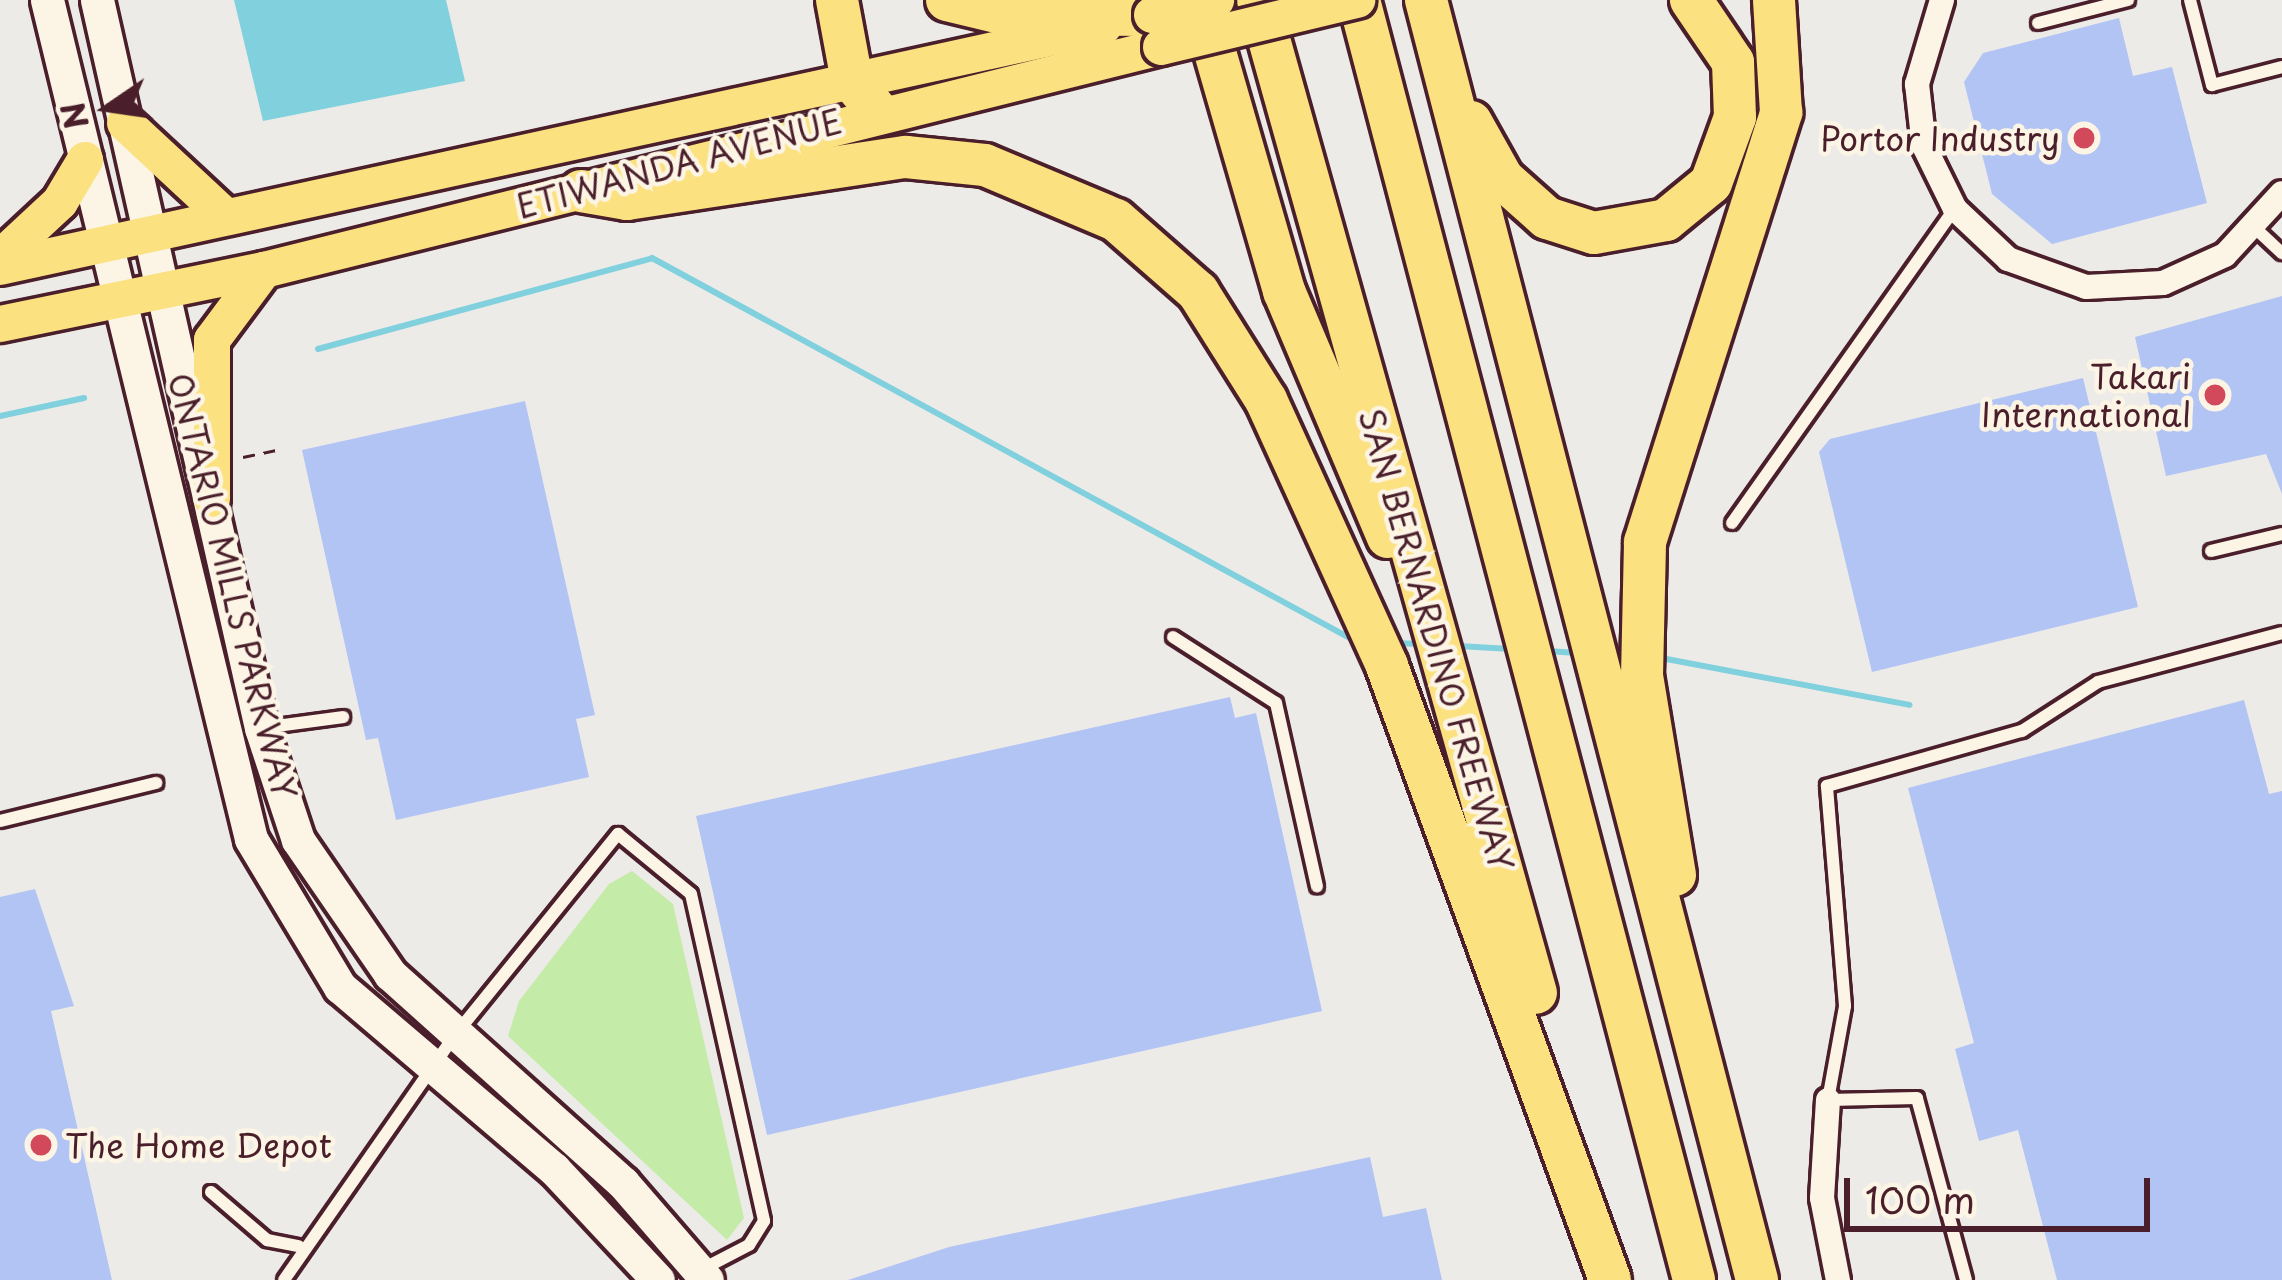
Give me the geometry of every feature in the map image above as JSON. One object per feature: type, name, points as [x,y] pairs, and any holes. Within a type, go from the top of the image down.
[{"type":"highway","points":[[837,0],[864,96]]},
{"type":"highway","points":[[947,0],[1005,14],[1156,31]]},
{"type":"highway","points":[[1200,0],[1321,398],[1437,649]]},
{"type":"highway","name":"SAN BERNARDINO FREEWAY","points":[[1258,0],[1614,1280]]},
{"type":"highway","points":[[1359,0],[1694,1280]]},
{"type":"highway","points":[[1427,0],[1503,179],[1547,218],[1594,233],[1666,220],[1728,153],[1733,62],[1691,0]]},
{"type":"highway","points":[[1427,0],[1589,654],[1757,1280]]},
{"type":"highway","points":[[1767,1280],[1684,930],[1641,658],[1656,492],[1780,112],[1774,0]]},
{"type":"highway","points":[[581,191],[628,199],[906,157],[985,165],[1069,193],[1160,254],[1232,340],[1387,666],[1614,1280]]},
{"type":"main road","name":"ONTARIO MILLS PARKWAY","points":[[46,0],[119,296],[180,579],[261,860],[340,987],[429,1072],[554,1169],[658,1280]]},
{"type":"main road","name":"ONTARIO MILLS PARKWAY","points":[[97,0],[261,728],[298,840],[340,915],[455,1035],[623,1183],[704,1275]]},
{"type":"main road","name":"ETIWANDA AVENUE","points":[[1156,31],[1216,0]]},
{"type":"main road","name":"ETIWANDA AVENUE","points":[[0,267],[225,216],[864,96],[1156,31],[1359,0]]},
{"type":"main road","name":"ETIWANDA AVENUE","points":[[0,323],[264,270],[581,191],[864,96]]},
{"type":"main road","points":[[125,122],[225,216]]},
{"type":"main road","points":[[0,258],[60,202],[86,160]]},
{"type":"main road","points":[[212,499],[212,340],[264,270]]},
{"type":"main road","points":[[180,579],[202,602],[232,717],[261,728]]},
{"type":"street","points":[[1942,0],[1921,54],[1918,113],[1955,209],[2008,259],[2086,287],[2193,273],[2255,228],[2282,193]]},
{"type":"street","points":[[1828,1100],[1822,1198],[1838,1280]]},
{"type":"lane","points":[[2038,23],[2128,0]]},
{"type":"lane","points":[[2190,0],[2212,85],[2282,67]]},
{"type":"lane","points":[[1732,523],[1955,209]]},
{"type":"lane","points":[[2255,228],[2282,253]]},
{"type":"lane","points":[[2211,551],[2282,533]]},
{"type":"lane","points":[[1966,1280],[1917,1098],[1828,1100],[1845,1006],[1827,786],[2022,731],[2098,682],[2282,633]]},
{"type":"lane","points":[[1173,638],[1276,703],[1317,886]]},
{"type":"lane","points":[[261,728],[343,717]]},
{"type":"lane","points":[[0,821],[156,783]]},
{"type":"lane","points":[[284,1280],[298,1246],[455,1035],[618,833],[691,893],[764,1221],[749,1245],[704,1275]]},
{"type":"lane","points":[[211,1192],[267,1240],[298,1246]]},
{"type":"path","points":[[235,459],[282,449]]},
{"type":"green space","points":[[632,871],[673,904],[744,1218],[727,1240],[508,1036],[519,1001],[609,884]]},
{"type":"water","points":[[234,0],[446,0],[465,81],[263,121]]},
{"type":"building","name":"Portor Industry","points":[[2119,18],[2133,76],[2172,67],[2207,203],[2052,244],[1992,194],[1964,82],[1983,53]]},
{"type":"building","name":"Takari International","points":[[2282,296],[2282,494],[2266,454],[2166,476],[2135,337]]},
{"type":"building","points":[[2083,378],[2138,607],[1872,672],[1819,452],[1830,439]]},
{"type":"building","points":[[525,401],[595,715],[576,719],[589,777],[396,820],[378,738],[366,740],[302,450]]},
{"type":"building","points":[[1230,697],[1235,718],[1256,713],[1322,1011],[767,1135],[696,816]]},
{"type":"building","points":[[2244,700],[2269,794],[2282,791],[2282,1280],[2057,1280],[2018,1130],[1979,1141],[1955,1049],[1974,1043],[1908,788]]},
{"type":"building","name":"The Home Depot","points":[[35,889],[74,1006],[51,1011],[112,1280],[0,1280],[0,897]]},
{"type":"building","points":[[1370,1157],[1383,1217],[1426,1208],[1442,1280],[848,1280],[949,1247]]},
{"type":"waterway","points":[[318,349],[652,258],[1355,641]]},
{"type":"waterway","points":[[0,416],[84,398]]},
{"type":"waterway","points":[[1392,643],[1421,644]]},
{"type":"waterway","points":[[1458,646],[1511,649]]},
{"type":"waterway","points":[[1548,651],[1577,653]]},
{"type":"waterway","points":[[1656,657],[1909,705]]},
{"type":"place","name":"Portor Industry","points":[[2084,138]]},
{"type":"place","name":"Takari International","points":[[2215,395]]},
{"type":"place","name":"The Home Depot","points":[[41,1145]]}]
